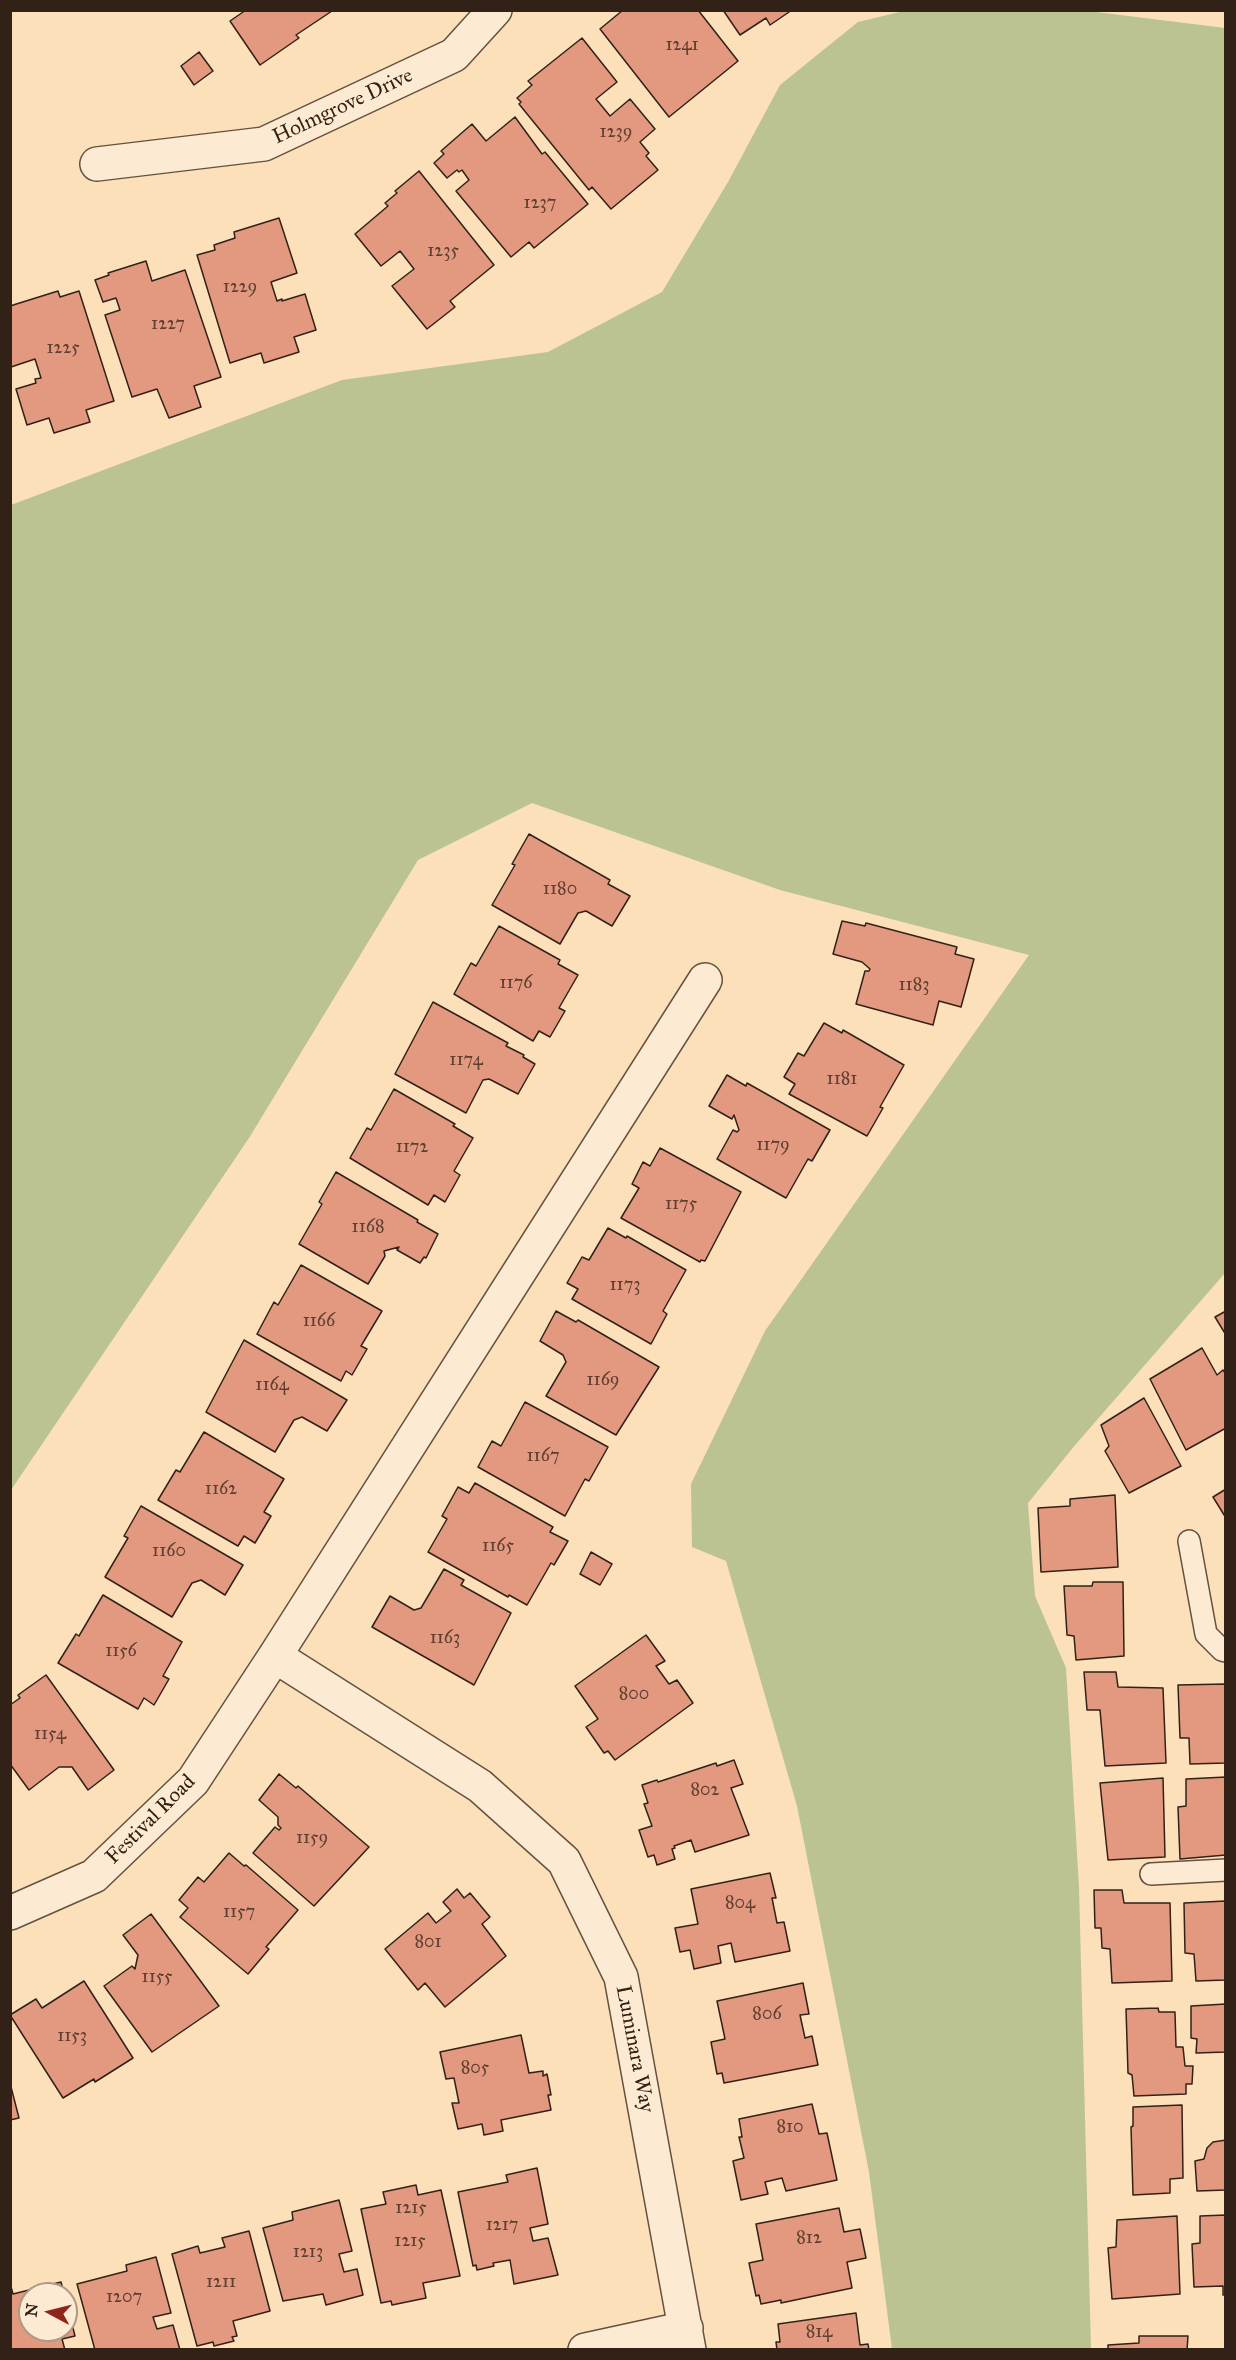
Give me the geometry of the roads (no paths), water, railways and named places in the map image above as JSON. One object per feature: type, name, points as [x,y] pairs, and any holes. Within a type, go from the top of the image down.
[{"type":"street","name":"Holmgrove Drive","points":[[97,164],[264,144],[454,55],[495,10]]},
{"type":"street","name":"Festival Road","points":[[10,1913],[94,1876],[193,1781],[705,980]]},
{"type":"street","name":"Luminara Way","points":[[275,1656],[480,1786],[564,1861],[621,1977],[688,2339]]},
{"type":"street","points":[[585,2349],[688,2339]]},
{"type":"lane","points":[[1189,1541],[1206,1634],[1222,1650],[1226,1651]]},
{"type":"lane","points":[[1151,1874],[1226,1870]]}]
